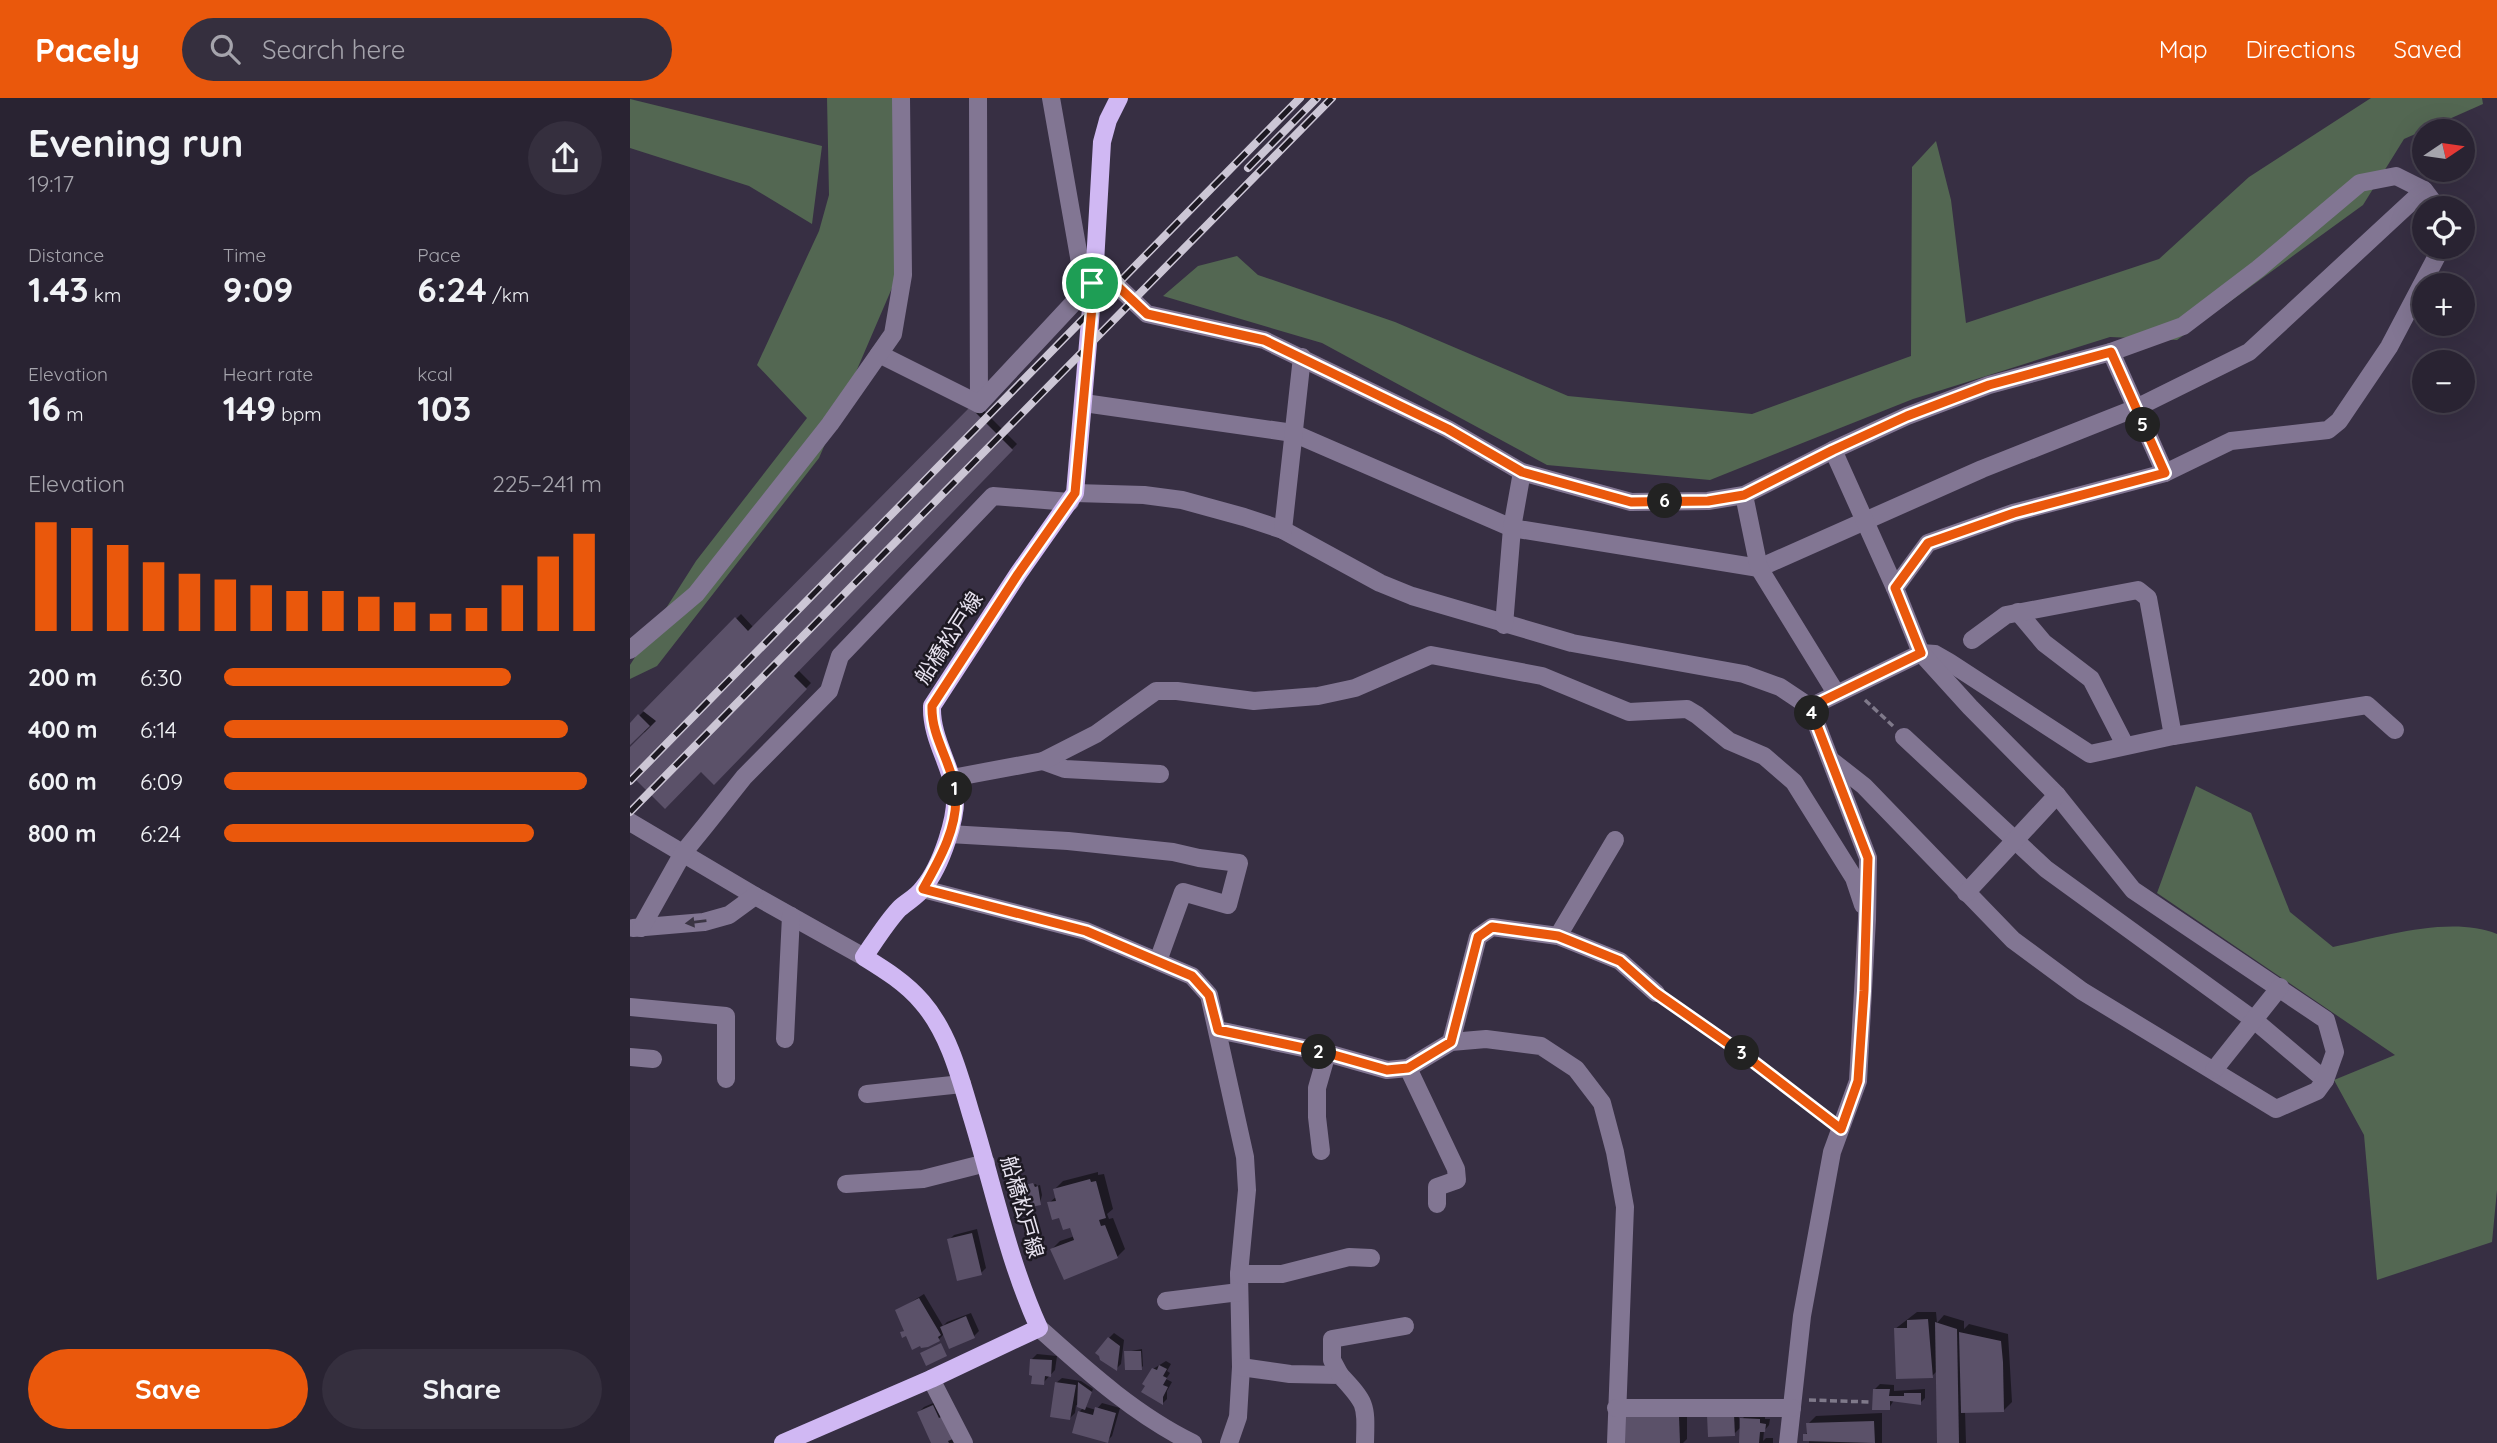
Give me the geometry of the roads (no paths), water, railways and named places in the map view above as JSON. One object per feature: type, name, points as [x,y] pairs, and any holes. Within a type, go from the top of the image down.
[{"type":"main road","points":[[1073,497],[1084,403],[1088,287],[1096,263],[1102,142],[1108,120],[1119,98]]},
{"type":"main road","name":"船橋松戸線","points":[[1038,1328],[1020,1282],[962,1084],[942,1033],[923,1003],[902,982],[864,957],[899,909],[923,889],[949,834],[955,806],[955,790],[939,745],[932,719],[932,706],[1018,574],[1073,497]]},
{"type":"main road","points":[[783,1443],[931,1379],[1038,1328]]},
{"type":"street","points":[[630,650],[696,594],[830,424],[893,334],[903,275],[901,98]]},
{"type":"street","points":[[978,98],[979,404]]},
{"type":"street","points":[[979,404],[1088,287],[1051,98]]},
{"type":"street","points":[[1096,263],[1147,314],[1264,340],[1448,429],[1522,472],[1631,502],[1708,501],[1744,495],[1907,416],[1989,385],[2111,352],[2183,326],[2258,269],[2360,183],[2396,176],[2424,190],[2428,196]]},
{"type":"street","points":[[1084,403],[1293,433],[1512,528],[1759,568],[1982,469],[2136,408],[2249,352],[2424,190]]},
{"type":"street","points":[[1895,588],[1928,543],[2014,513],[2165,473],[2231,441],[2328,430],[2339,421],[2389,347],[2435,259]]},
{"type":"street","points":[[2111,352],[2165,473]]},
{"type":"street","points":[[879,354],[979,404]]},
{"type":"street","points":[[1283,530],[1302,357]]},
{"type":"street","points":[[1832,761],[1864,786],[2013,940],[2082,991],[2276,1109],[2317,1091],[2325,1080],[2335,1052],[2326,1020],[2133,890],[2057,794],[1970,707],[1921,653],[1833,450]]},
{"type":"street","points":[[1504,625],[1512,528],[1522,472]]},
{"type":"street","points":[[635,928],[683,853],[744,777],[830,691],[840,656],[993,496],[1144,495],[1181,500],[1283,530],[1380,583],[1504,625],[1572,643],[1744,674],[1780,687],[1810,707],[1868,858],[1858,1081],[1832,1152],[1805,1302],[1788,1443]]},
{"type":"street","points":[[1744,495],[1759,568],[1844,690]]},
{"type":"street","points":[[1972,640],[2006,615],[2138,590],[2148,598],[2173,736]]},
{"type":"street","points":[[2018,612],[2044,643],[2091,678],[2125,745]]},
{"type":"street","points":[[1810,707],[1921,653],[1935,654],[1949,662],[2090,754],[2173,736],[2367,705],[2395,730]]},
{"type":"street","points":[[952,778],[1042,761],[1096,734],[1156,691],[1177,691],[1254,701],[1318,696],[1355,688],[1431,655],[1542,676],[1629,712],[1687,709],[1729,741],[1764,756],[1794,782],[1854,878],[1867,919]]},
{"type":"street","points":[[1904,737],[2046,869],[2254,1020],[2325,1080]]},
{"type":"street","points":[[1042,761],[1065,769],[1160,774]]},
{"type":"street","points":[[1966,892],[2057,794]]},
{"type":"street","points":[[630,822],[864,957]]},
{"type":"street","points":[[949,834],[1068,841],[1173,852],[1239,863],[1228,905],[1183,891],[1158,961]]},
{"type":"street","points":[[1558,936],[1615,840]]},
{"type":"street","points":[[923,889],[1086,931],[1192,976],[1209,995],[1245,1157],[1247,1190],[1239,1283],[1241,1367],[1238,1418],[1229,1443]]},
{"type":"street","points":[[635,928],[704,922],[729,915],[755,896]]},
{"type":"street","points":[[785,1039],[791,916]]},
{"type":"street","points":[[1451,1042],[1478,937],[1492,927],[1558,936],[1620,961],[1656,993]]},
{"type":"street","points":[[2214,1070],[2280,987]]},
{"type":"street","points":[[630,1007],[726,1016],[726,1079]]},
{"type":"street","points":[[1218,1030],[1327,1053],[1387,1070],[1408,1068],[1451,1042],[1486,1039],[1541,1045],[1576,1069],[1602,1102],[1625,1207],[1616,1443]]},
{"type":"street","points":[[1321,1151],[1317,1088],[1327,1053]]},
{"type":"street","points":[[630,1056],[653,1059]]},
{"type":"street","points":[[1408,1068],[1456,1169],[1457,1180],[1437,1187],[1437,1204]]},
{"type":"street","points":[[867,1094],[962,1084]]},
{"type":"street","points":[[846,1184],[923,1179],[986,1163]]},
{"type":"street","points":[[1166,1301],[1349,1258],[1371,1258]]},
{"type":"street","points":[[1364,1443],[1366,1411],[1360,1396],[1340,1375],[1332,1360],[1332,1339],[1405,1326]]},
{"type":"street","points":[[1038,1328],[1166,1437],[1193,1443]]},
{"type":"street","points":[[1241,1367],[1290,1374],[1340,1375]]},
{"type":"street","points":[[931,1379],[964,1443]]},
{"type":"street","points":[[1616,1408],[1792,1403]]},
{"type":"railway","points":[[630,781],[1300,98]]},
{"type":"railway","points":[[1248,168],[1317,98]]},
{"type":"railway","points":[[630,812],[1332,98]]}]
